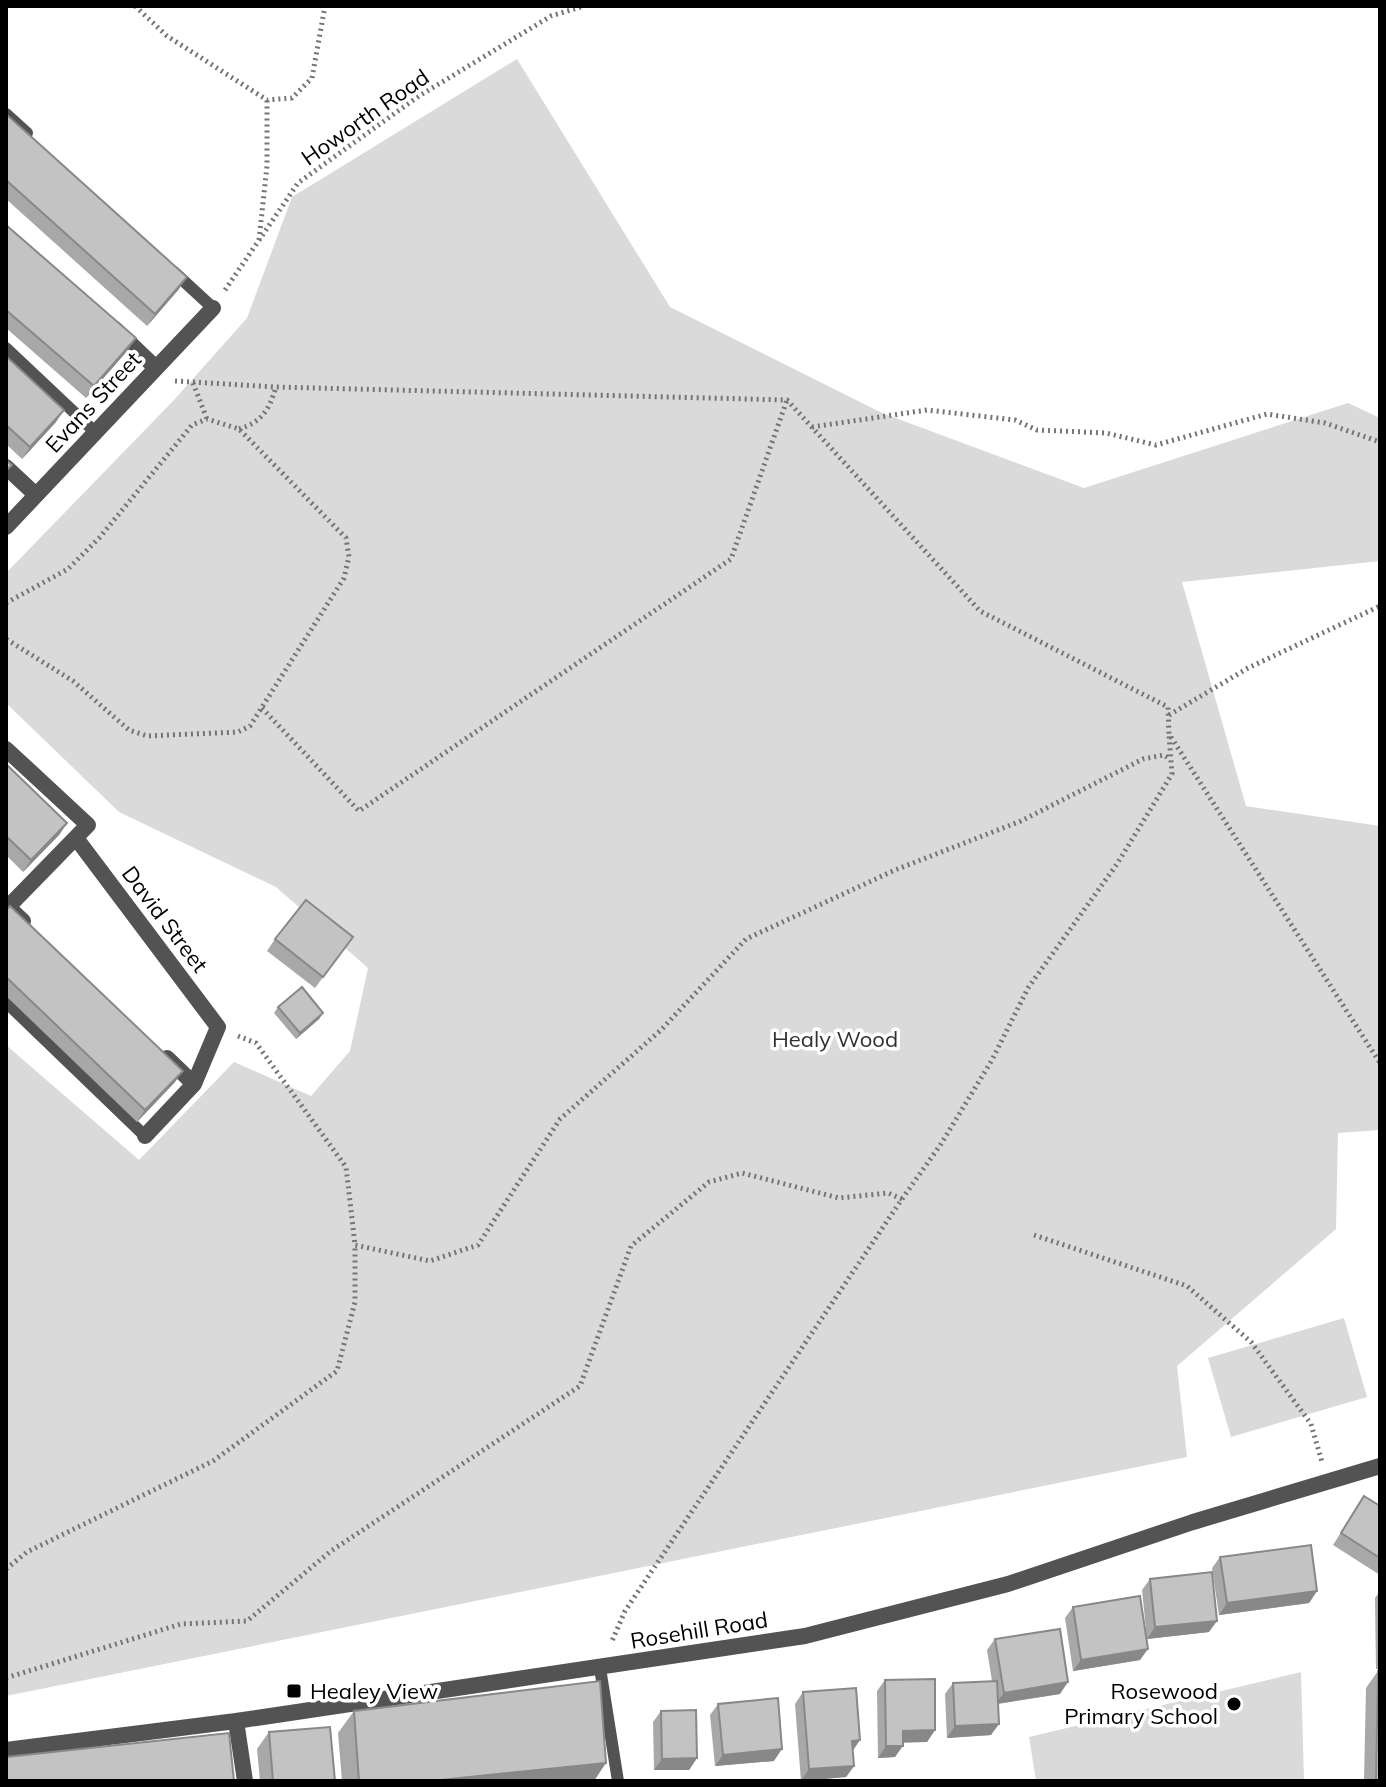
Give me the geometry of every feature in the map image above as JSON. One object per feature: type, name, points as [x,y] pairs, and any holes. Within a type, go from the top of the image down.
[{"type":"street","name":"Evans Street","points":[[6,527],[213,308]]},
{"type":"street","points":[[98,314],[151,373]]},
{"type":"street","points":[[6,467],[36,495]]},
{"type":"street","points":[[6,749],[88,825],[7,907],[41,938]]},
{"type":"street","name":"David Street","points":[[76,838],[218,1027]]},
{"type":"street","points":[[145,1136],[194,1084],[218,1027]]},
{"type":"street","points":[[150,1042],[194,1084]]},
{"type":"street","name":"Rosehill Road","points":[[6,1750],[236,1721],[805,1636],[965,1595],[1380,1466]]},
{"type":"street","points":[[236,1721],[245,1781]]},
{"type":"lane","points":[[6,114],[40,146]]},
{"type":"lane","points":[[167,265],[213,308]]},
{"type":"lane","points":[[6,348],[95,432]]},
{"type":"lane","points":[[6,1002],[145,1136]]},
{"type":"lane","points":[[600,1668],[618,1781]]},
{"type":"path","points":[[135,6],[167,36],[267,100],[292,98],[312,78],[325,6]]},
{"type":"path","name":"Howorth Road","points":[[213,308],[298,183],[419,96],[551,16],[584,6]]},
{"type":"path","points":[[259,241],[267,166],[267,100]]},
{"type":"path","points":[[151,373],[193,383],[276,387],[787,400],[980,611],[1165,705],[1172,774],[1117,864],[1028,988],[992,1060],[941,1144],[625,1611],[600,1668]]},
{"type":"path","points":[[193,383],[207,419]]},
{"type":"path","points":[[239,429],[255,424],[269,410],[276,387]]},
{"type":"path","points":[[262,708],[359,811],[731,559],[787,400]]},
{"type":"path","points":[[811,427],[927,410],[1015,420],[1037,430],[1106,433],[1156,445],[1267,414],[1325,423],[1380,442]]},
{"type":"path","points":[[6,603],[68,569],[100,537],[192,425],[207,419],[239,429],[346,538],[349,557],[344,578],[250,726],[238,732],[147,736],[129,730],[73,681],[6,639]]},
{"type":"path","points":[[1168,716],[1248,668],[1380,606]]},
{"type":"path","points":[[1169,734],[1380,1063]]},
{"type":"path","points":[[355,1245],[430,1261],[478,1245],[560,1119],[661,1030],[746,939],[895,870],[1021,821],[1143,759],[1164,755],[1170,759]]},
{"type":"path","points":[[6,1569],[27,1552],[213,1461],[337,1371],[355,1302],[355,1245],[346,1167],[256,1043],[218,1027]]},
{"type":"path","points":[[6,1678],[181,1624],[247,1621],[331,1551],[580,1386],[631,1246],[709,1182],[742,1173],[839,1198],[888,1193],[902,1199]]},
{"type":"path","points":[[1034,1235],[1187,1286],[1251,1342],[1294,1400],[1311,1424],[1328,1482]]},
{"type":"green space","name":"Healy Wood","points":[[517,59],[670,307],[882,413],[1084,488],[1348,403],[1380,418],[1380,561],[1182,582],[1246,806],[1380,826],[1380,1130],[1338,1133],[1336,1229],[1177,1366],[1187,1457],[6,1696],[6,1045],[139,1160],[234,1062],[311,1096],[350,1051],[368,968],[276,887],[119,812],[6,703],[6,573],[174,400],[247,318],[292,197]]},
{"type":"green space","points":[[1344,1318],[1367,1397],[1231,1437],[1208,1358]]},
{"type":"green space","name":"Rosewood Primary School","points":[[1301,1672],[1304,1781],[1036,1781],[1029,1737]]},
{"type":"building","points":[[6,114],[187,277],[155,314],[6,180]]},
{"type":"building","points":[[6,225],[136,338],[94,386],[6,310]]},
{"type":"building","points":[[6,356],[64,410],[30,447],[6,425]]},
{"type":"building","points":[[6,764],[67,823],[31,860],[6,836]]},
{"type":"building","points":[[306,900],[353,937],[323,977],[275,939]]},
{"type":"building","points":[[10,906],[183,1071],[145,1110],[6,977],[6,910]]},
{"type":"building","points":[[302,987],[323,1013],[300,1033],[278,1007]]},
{"type":"building","points":[[1364,1496],[1380,1506],[1380,1558],[1341,1533]]},
{"type":"building","points":[[1311,1545],[1317,1591],[1227,1603],[1220,1557]]},
{"type":"building","points":[[1212,1572],[1217,1621],[1155,1627],[1150,1579]]},
{"type":"building","points":[[1140,1596],[1148,1649],[1081,1660],[1073,1607]]},
{"type":"building","points":[[1060,1629],[1068,1682],[1004,1693],[995,1639]]},
{"type":"building","points":[[1378,1671],[1380,1781],[1376,1781]]},
{"type":"building","points":[[935,1679],[935,1730],[903,1731],[903,1746],[886,1746],[885,1680]]},
{"type":"building","points":[[600,1681],[606,1763],[431,1781],[359,1781],[354,1711]]},
{"type":"building","points":[[997,1681],[999,1724],[955,1726],[953,1683]]},
{"type":"building","points":[[856,1688],[860,1740],[852,1741],[854,1766],[809,1769],[803,1692]]},
{"type":"building","points":[[778,1698],[782,1749],[723,1755],[718,1704]]},
{"type":"building","points":[[696,1710],[697,1758],[662,1759],[661,1711]]},
{"type":"building","points":[[330,1727],[335,1781],[273,1781],[269,1732]]},
{"type":"building","points":[[229,1733],[234,1781],[6,1781],[6,1757]]},
{"type":"place","name":"Healey View","points":[[294,1691]]},
{"type":"place","name":"Rosewood Primary School","points":[[1234,1704]]}]
